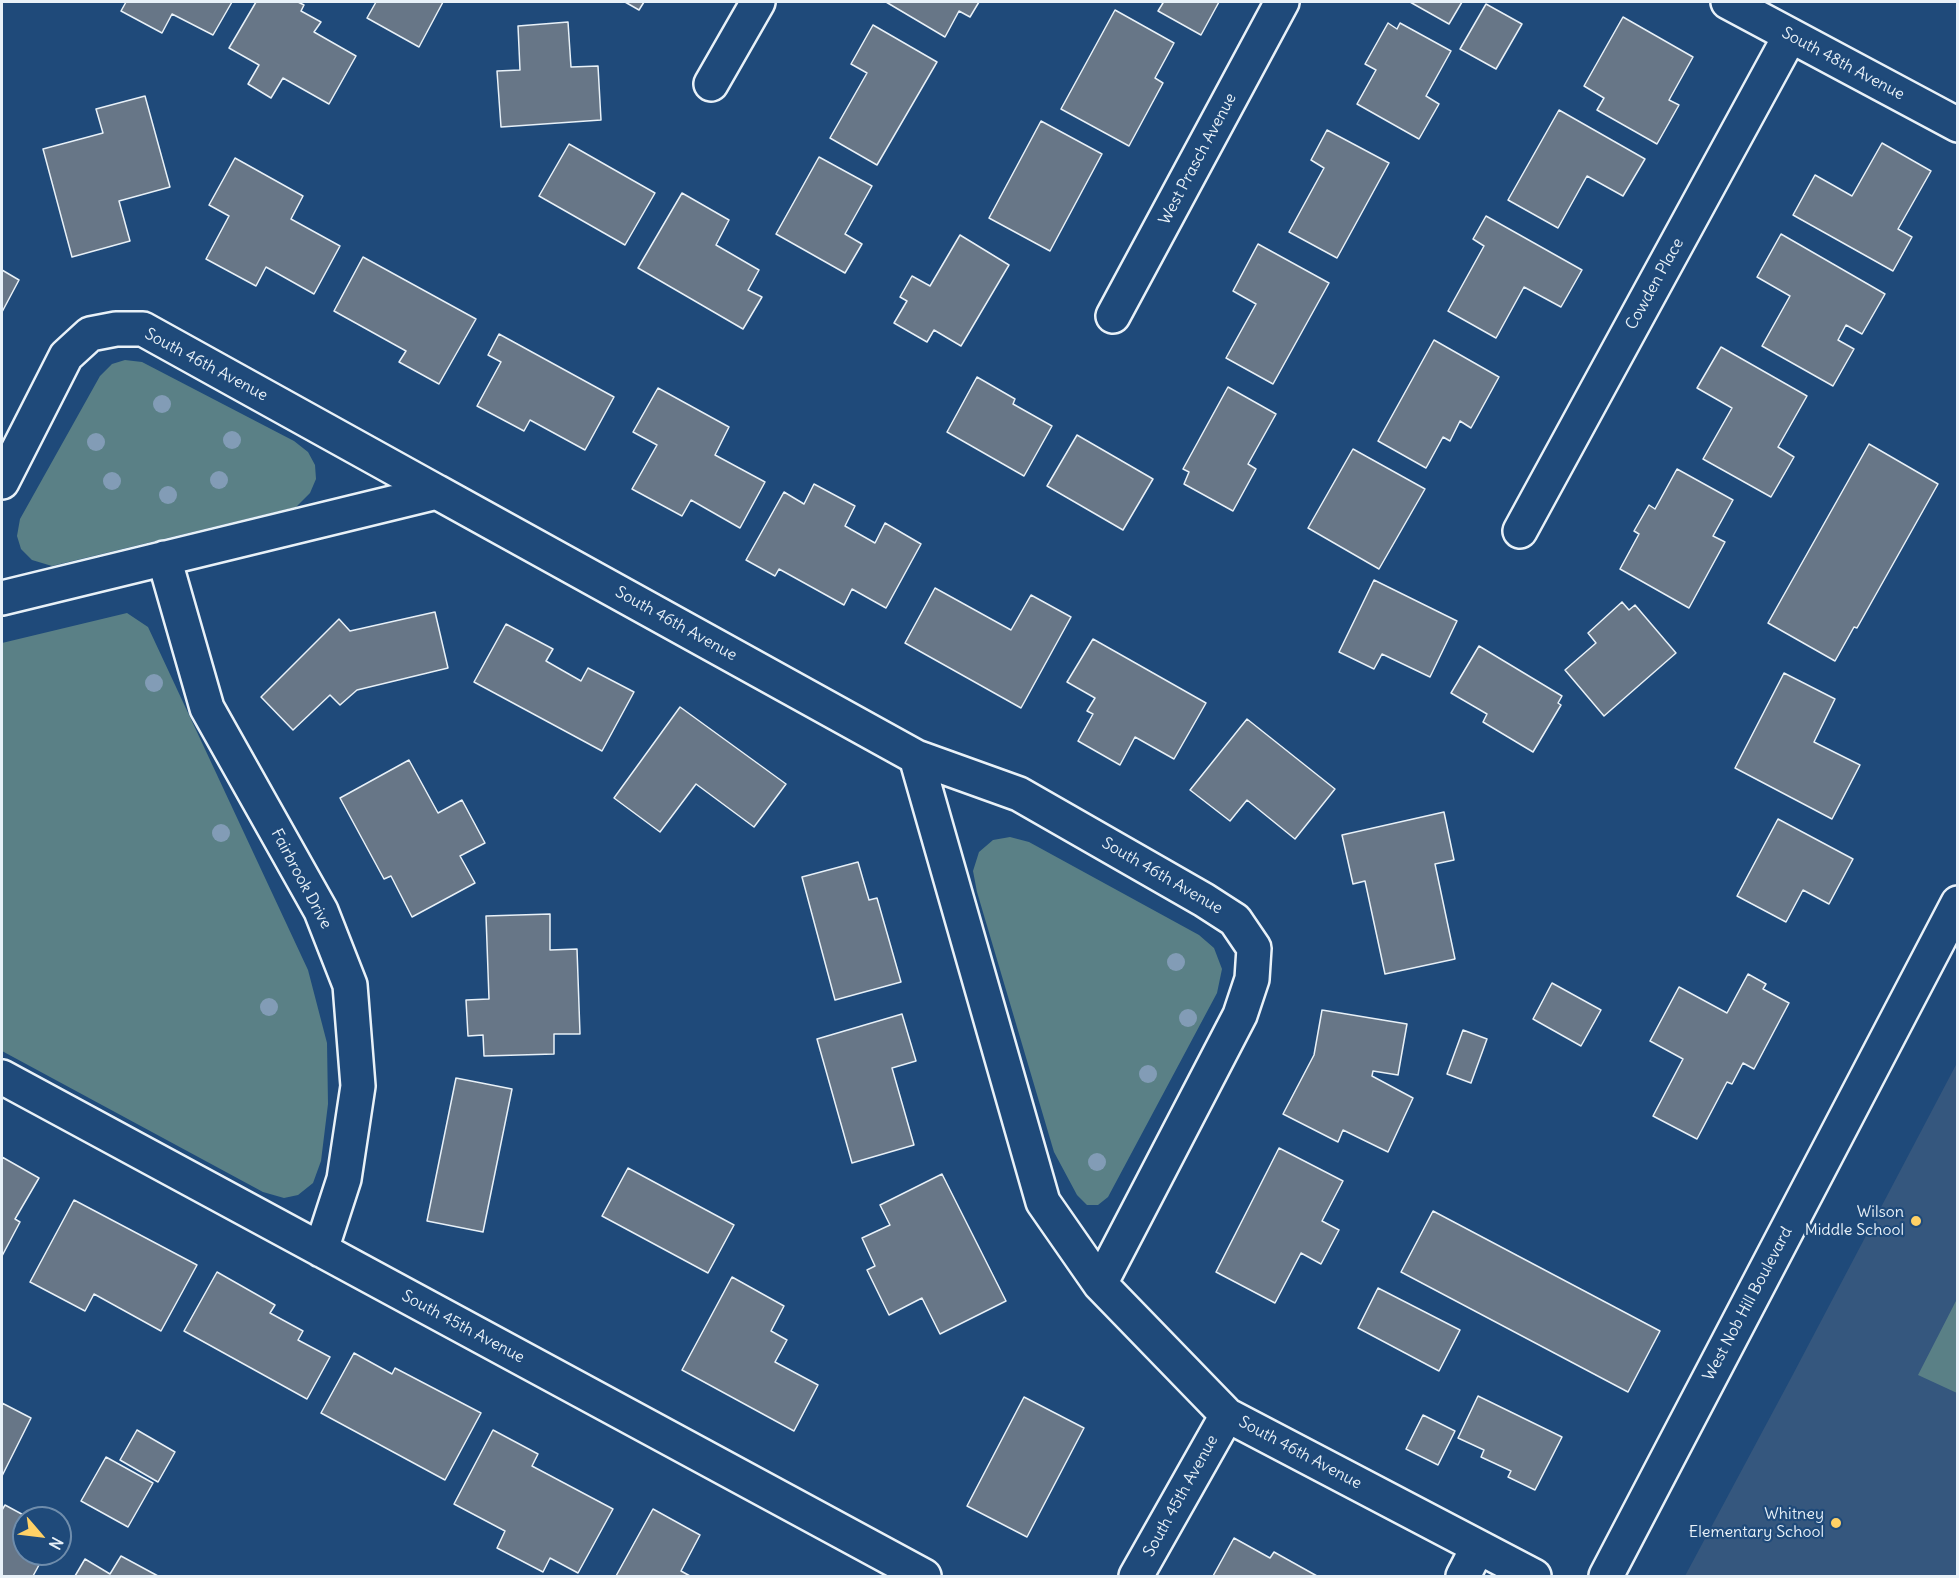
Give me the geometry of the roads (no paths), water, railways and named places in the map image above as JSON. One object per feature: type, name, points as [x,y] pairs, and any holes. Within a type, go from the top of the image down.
[{"type":"street","points":[[711,84],[758,2]]},
{"type":"street","name":"West Prasch Avenue","points":[[1113,316],[1282,2]]},
{"type":"street","name":"South 48th Avenue","points":[[1728,2],[1958,125]]},
{"type":"street","name":"Cowden Place","points":[[1520,531],[1790,36]]},
{"type":"street","name":"South 46th Avenue","points":[[2,482],[66,356],[90,334],[116,329],[143,328],[915,757],[1019,794],[1235,920],[1254,948],[1252,979],[1240,1015],[1100,1284]]},
{"type":"street","points":[[2,598],[437,492]]},
{"type":"street","name":"Fairbrook Drive","points":[[164,558],[207,708],[321,911],[350,984],[358,1086],[344,1179],[321,1250]]},
{"type":"street","name":"South 46th Avenue","points":[[915,757],[1043,1202],[1100,1284],[1227,1415],[1534,1576]]},
{"type":"street","name":"West Nob Hill Boulevard","points":[[1606,1576],[1958,903]]},
{"type":"street","name":"South 45th Avenue","points":[[2,1077],[924,1576]]},
{"type":"street","name":"South 45th Avenue","points":[[1136,1576],[1227,1415]]},
{"type":"street","points":[[1463,1576],[1478,1547]]},
{"type":"place","name":"Wilson Middle School","points":[[1916,1221]]},
{"type":"place","name":"Whitney Elementary School","points":[[1836,1523]]}]
